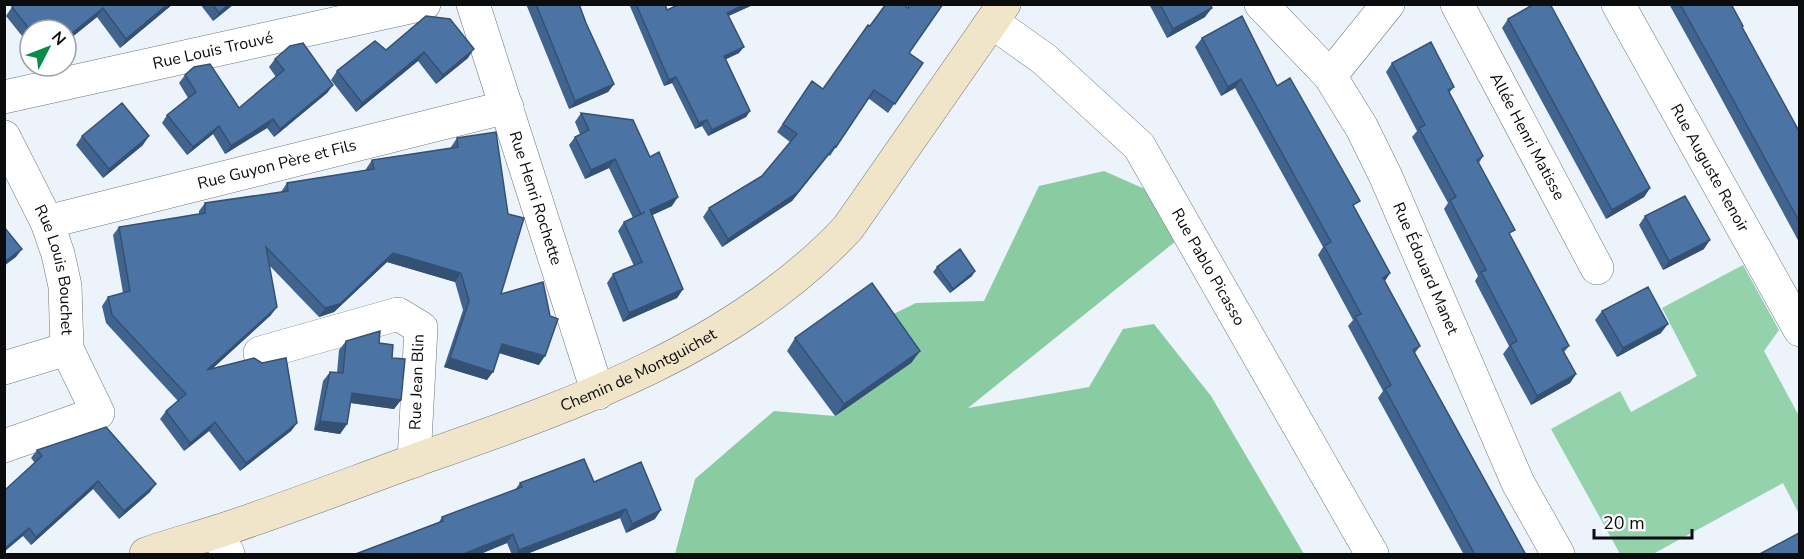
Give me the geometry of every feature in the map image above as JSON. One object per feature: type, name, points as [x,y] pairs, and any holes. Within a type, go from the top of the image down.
[{"type":"street","name":"Rue Louis Trouvé","points":[[4,97],[423,4]]},
{"type":"street","name":"Rue Henri Rochette","points":[[473,4],[598,393]]},
{"type":"street","name":"Rue Édouard Manet","points":[[1261,4],[1330,76],[1362,128],[1386,177],[1518,483],[1558,555]]},
{"type":"street","points":[[1330,76],[1388,4]]},
{"type":"street","name":"Allée Henri Matisse","points":[[1457,4],[1597,268]]},
{"type":"street","name":"Rue Auguste Renoir","points":[[1618,4],[1800,330]]},
{"type":"street","name":"Chemin de Montguichet","points":[[146,555],[222,543],[414,461],[598,393],[696,343],[752,308],[822,256],[848,228],[998,14]]},
{"type":"street","name":"Rue Pablo Picasso","points":[[998,14],[1139,146],[1372,555]]},
{"type":"street","name":"Rue Guyon Père et Fils","points":[[47,222],[507,107]]},
{"type":"street","name":"Rue Louis Bouchet","points":[[4,137],[47,222],[65,285],[67,349],[98,413],[4,446]]},
{"type":"street","name":"Rue Jean Blin","points":[[260,353],[398,314],[421,328],[414,461]]},
{"type":"street","points":[[4,368],[67,349]]},
{"type":"green space","points":[[1104,171],[1147,190],[1176,241],[968,408],[1089,387],[1123,329],[1154,324],[1211,396],[1304,554],[675,554],[695,479],[774,411],[835,416],[881,320],[916,303],[984,301],[1039,186]]},
{"type":"green space","points":[[1743,265],[1779,330],[1764,351],[1799,416],[1799,514],[1783,483],[1653,554],[1620,554],[1551,429],[1620,391],[1631,412],[1697,376],[1662,308]]},
{"type":"building","points":[[15,4],[168,4],[126,39],[103,8],[78,28],[78,18],[21,18],[12,7]]},
{"type":"building","points":[[212,4],[229,4],[219,13]]},
{"type":"building","points":[[536,4],[579,4],[614,84],[575,101]]},
{"type":"building","points":[[636,4],[665,4],[667,10],[680,4],[745,4],[727,13],[744,47],[724,56],[750,111],[712,130],[707,120],[699,123],[676,77],[669,80]]},
{"type":"building","points":[[886,4],[903,4],[908,8],[910,4],[943,4],[909,53],[923,63],[895,104],[874,90],[836,147],[798,192],[728,239],[709,208],[762,176],[797,134],[783,124],[812,81],[823,89],[868,25],[870,26]]},
{"type":"building","points":[[1160,4],[1210,4],[1212,8],[1173,29]]},
{"type":"building","points":[[1534,4],[1550,4],[1650,188],[1612,210],[1508,19]]},
{"type":"building","points":[[1680,4],[1731,4],[1800,133],[1800,223],[1719,74]]},
{"type":"building","points":[[426,16],[450,19],[474,49],[443,75],[424,52],[362,103],[337,71],[375,41],[386,50]]},
{"type":"building","points":[[1242,16],[1277,86],[1290,78],[1360,201],[1353,205],[1390,273],[1383,278],[1420,346],[1413,350],[1526,555],[1475,555],[1385,389],[1391,385],[1355,317],[1361,314],[1324,246],[1331,242],[1241,79],[1228,87],[1202,38]]},
{"type":"building","points":[[1431,42],[1454,87],[1448,90],[1483,156],[1477,160],[1515,230],[1509,233],[1569,346],[1562,349],[1576,374],[1537,396],[1510,345],[1517,341],[1481,272],[1486,270],[1450,200],[1456,197],[1419,128],[1425,125],[1392,63]]},
{"type":"building","points":[[303,43],[333,85],[280,129],[273,119],[231,146],[219,126],[193,147],[167,115],[196,92],[185,75],[194,67],[210,64],[239,108],[284,70],[275,59],[290,46]]},
{"type":"building","points":[[122,103],[149,136],[109,169],[82,136]]},
{"type":"building","points":[[581,113],[633,120],[650,157],[659,152],[678,197],[650,210],[683,289],[629,313],[613,274],[642,262],[624,222],[641,214],[615,159],[591,170],[575,137],[589,130]]},
{"type":"building","points":[[496,132],[508,214],[524,218],[501,294],[543,282],[550,316],[558,319],[545,356],[502,344],[493,372],[450,358],[469,301],[461,273],[393,253],[340,304],[325,308],[266,247],[277,307],[207,370],[254,358],[262,363],[286,358],[297,423],[246,463],[215,422],[190,443],[166,411],[186,394],[112,315],[108,297],[130,291],[119,227],[205,213],[205,203],[288,191],[287,183],[374,169],[372,160],[458,147],[457,138]]},
{"type":"building","points":[[1685,196],[1710,240],[1669,261],[1645,216]]},
{"type":"building","points":[[4,227],[22,249],[4,262]]},
{"type":"building","points":[[960,249],[975,271],[953,289],[937,267]]},
{"type":"building","points":[[872,283],[920,351],[844,404],[795,338]]},
{"type":"building","points":[[1648,287],[1668,324],[1623,348],[1602,311]]},
{"type":"building","points":[[380,331],[379,343],[393,345],[392,358],[405,359],[401,400],[352,393],[347,424],[320,421],[330,372],[343,373],[346,341]]},
{"type":"building","points":[[106,427],[156,484],[124,511],[98,481],[36,537],[29,528],[4,549],[4,491],[42,456],[37,450]]},
{"type":"building","points":[[584,459],[594,482],[641,462],[661,510],[632,524],[626,509],[519,550],[513,534],[461,555],[353,555],[443,521],[442,517],[522,487],[520,483]]},
{"type":"building","points":[[1799,533],[1800,555],[1758,555]]}]
